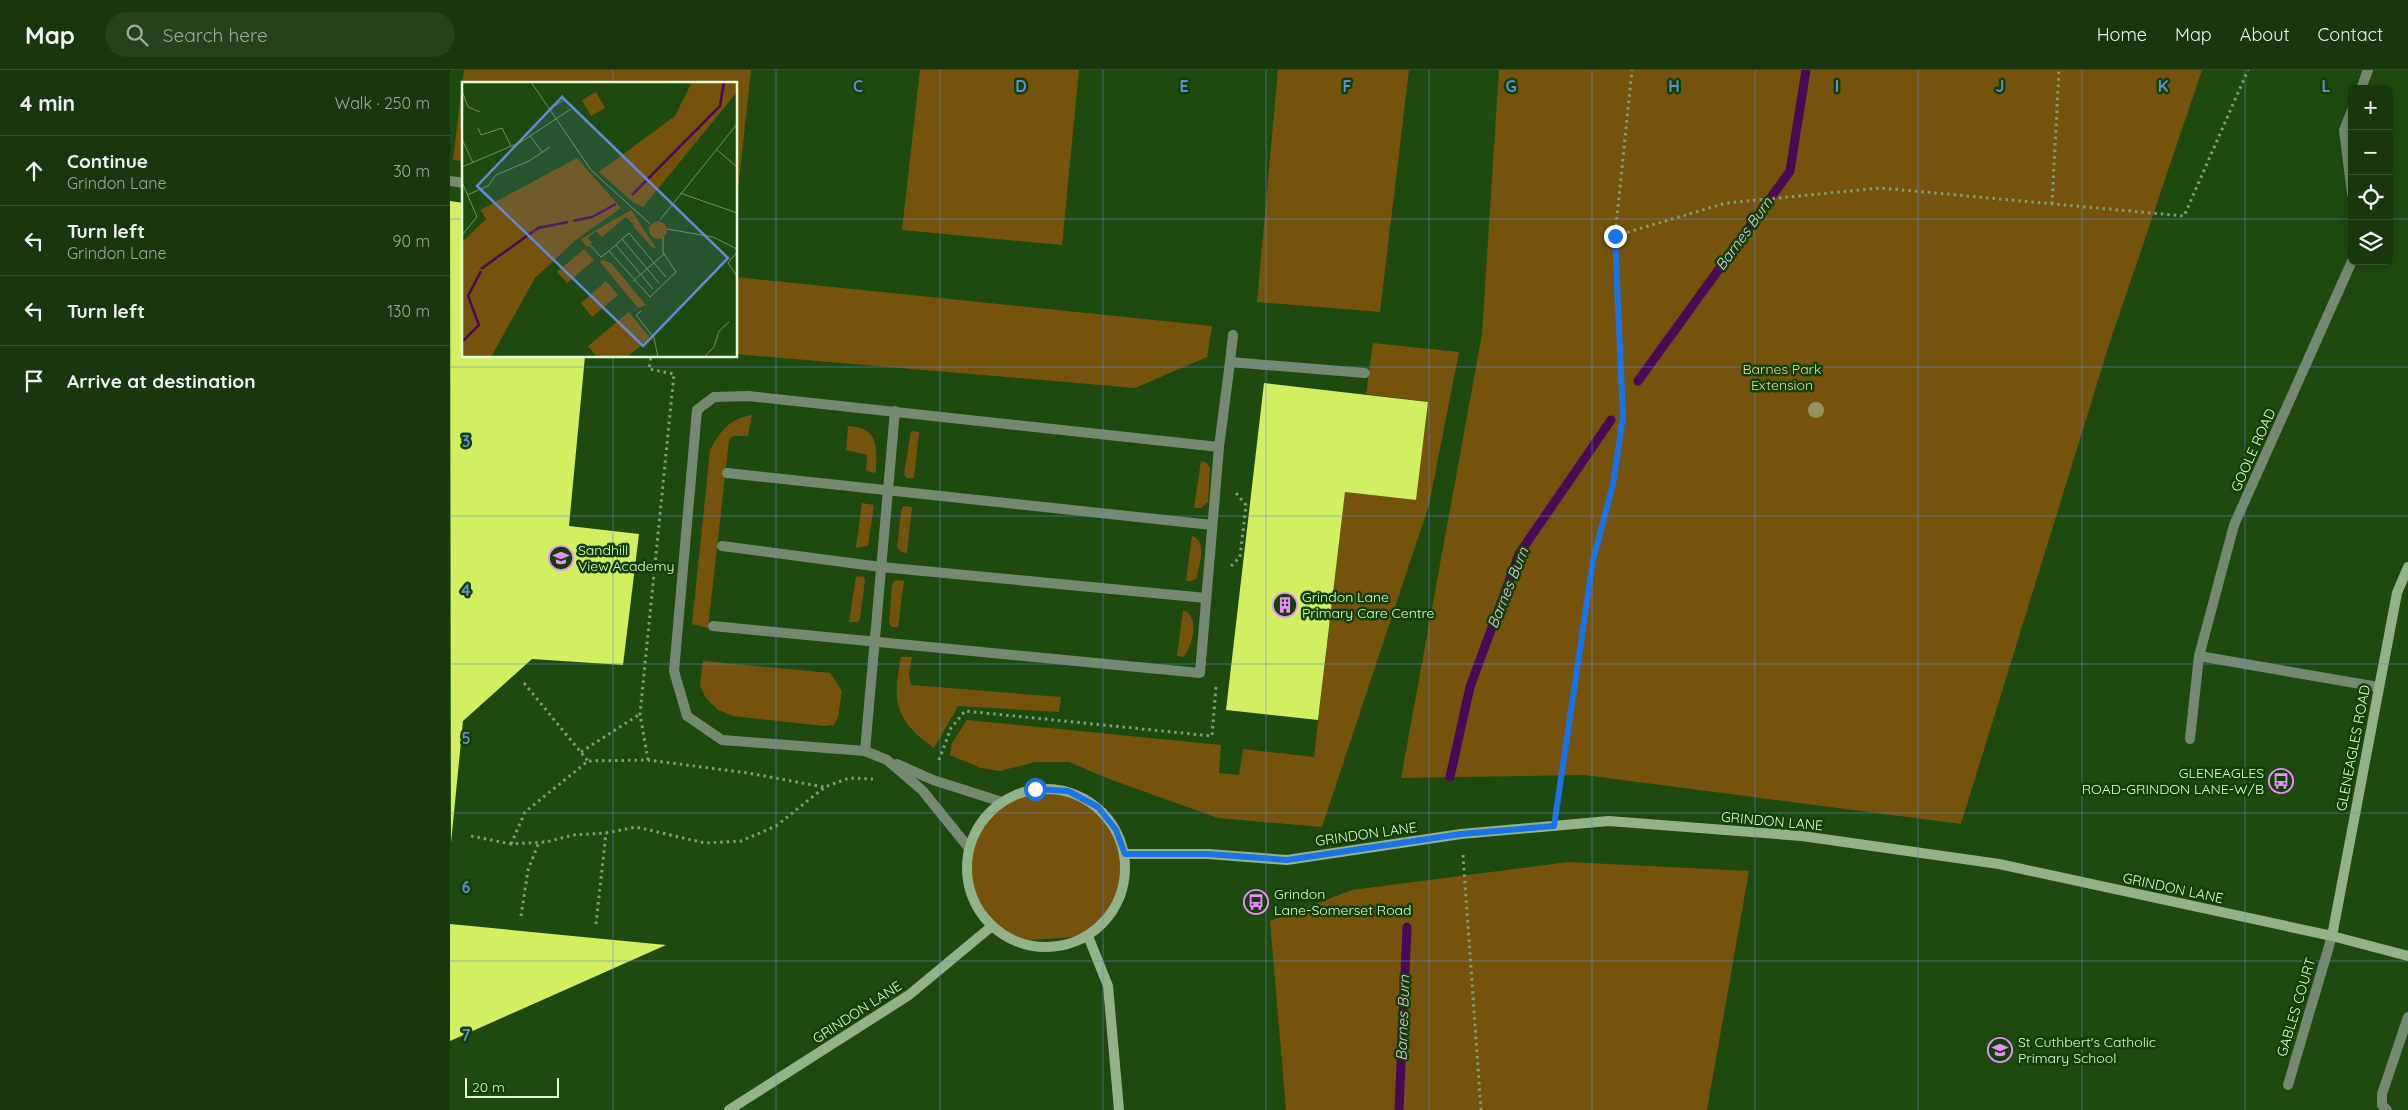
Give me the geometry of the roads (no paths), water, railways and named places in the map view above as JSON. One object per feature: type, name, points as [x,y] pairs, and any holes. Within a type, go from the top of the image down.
[{"type":"street","points":[[2362,85],[2368,70]]},
{"type":"street","points":[[2348,120],[2344,130],[2350,175]]},
{"type":"street","name":"GOOLE ROAD","points":[[2190,739],[2199,656],[2234,525],[2350,265]]},
{"type":"street","points":[[713,626],[1200,672],[1219,446],[1232,335]]},
{"type":"street","points":[[1230,362],[1365,373]]},
{"type":"street","points":[[1002,802],[933,780],[865,751],[722,740],[687,716],[674,671],[697,410],[714,397],[748,396],[1219,446]]},
{"type":"street","points":[[865,751],[895,411]]},
{"type":"street","points":[[726,473],[888,492],[1212,525]]},
{"type":"street","points":[[722,546],[881,567],[1206,598]]},
{"type":"street","name":"GLENEAGLES ROAD","points":[[2332,936],[2397,593],[2408,567]]},
{"type":"street","points":[[2199,656],[2378,687]]},
{"type":"street","points":[[887,760],[922,790],[969,848]]},
{"type":"street","points":[[1035,789],[1068,791],[1098,807],[1116,830],[1125,854],[1125,885],[1116,907],[1088,936],[1052,948],[1016,941],[992,926],[974,900],[967,876],[969,848],[981,822],[1002,802],[1035,789]]},
{"type":"street","name":"GRINDON LANE","points":[[1125,854],[1208,854],[1287,860],[1461,834],[1609,821],[1802,836],[1999,864],[2332,936],[2408,956]]},
{"type":"street","name":"GRINDON LANE","points":[[729,1110],[909,995],[992,926]]},
{"type":"street","points":[[1088,936],[1108,986],[1120,1110]]},
{"type":"street","name":"GABLES COURT","points":[[2288,1085],[2332,936]]},
{"type":"street","points":[[2387,1110],[2382,1106],[2382,1094],[2408,1016]]},
{"type":"waterway","name":"Barnes Burn","points":[[1638,381],[1790,171],[1806,70]]},
{"type":"waterway","name":"Barnes Burn","points":[[1450,777],[1470,687],[1519,554],[1611,420]]},
{"type":"waterway","name":"Barnes Burn","points":[[1399,1110],[1407,927]]},
{"type":"place","name":"Sandhill View Academy","points":[[561,558]]},
{"type":"place","name":"Grindon Lane Primary Care Centre","points":[[1285,605]]},
{"type":"place","name":"GLENEAGLES ROAD-GRINDON LANE-W/B","points":[[2281,781]]},
{"type":"place","name":"Grindon Lane-Somerset Road","points":[[1256,902]]},
{"type":"place","name":"St Cuthbert's Catholic Primary School","points":[[2000,1050]]},
{"type":"park label","name":"Barnes Park Extension","points":[[1782,378]]}]
